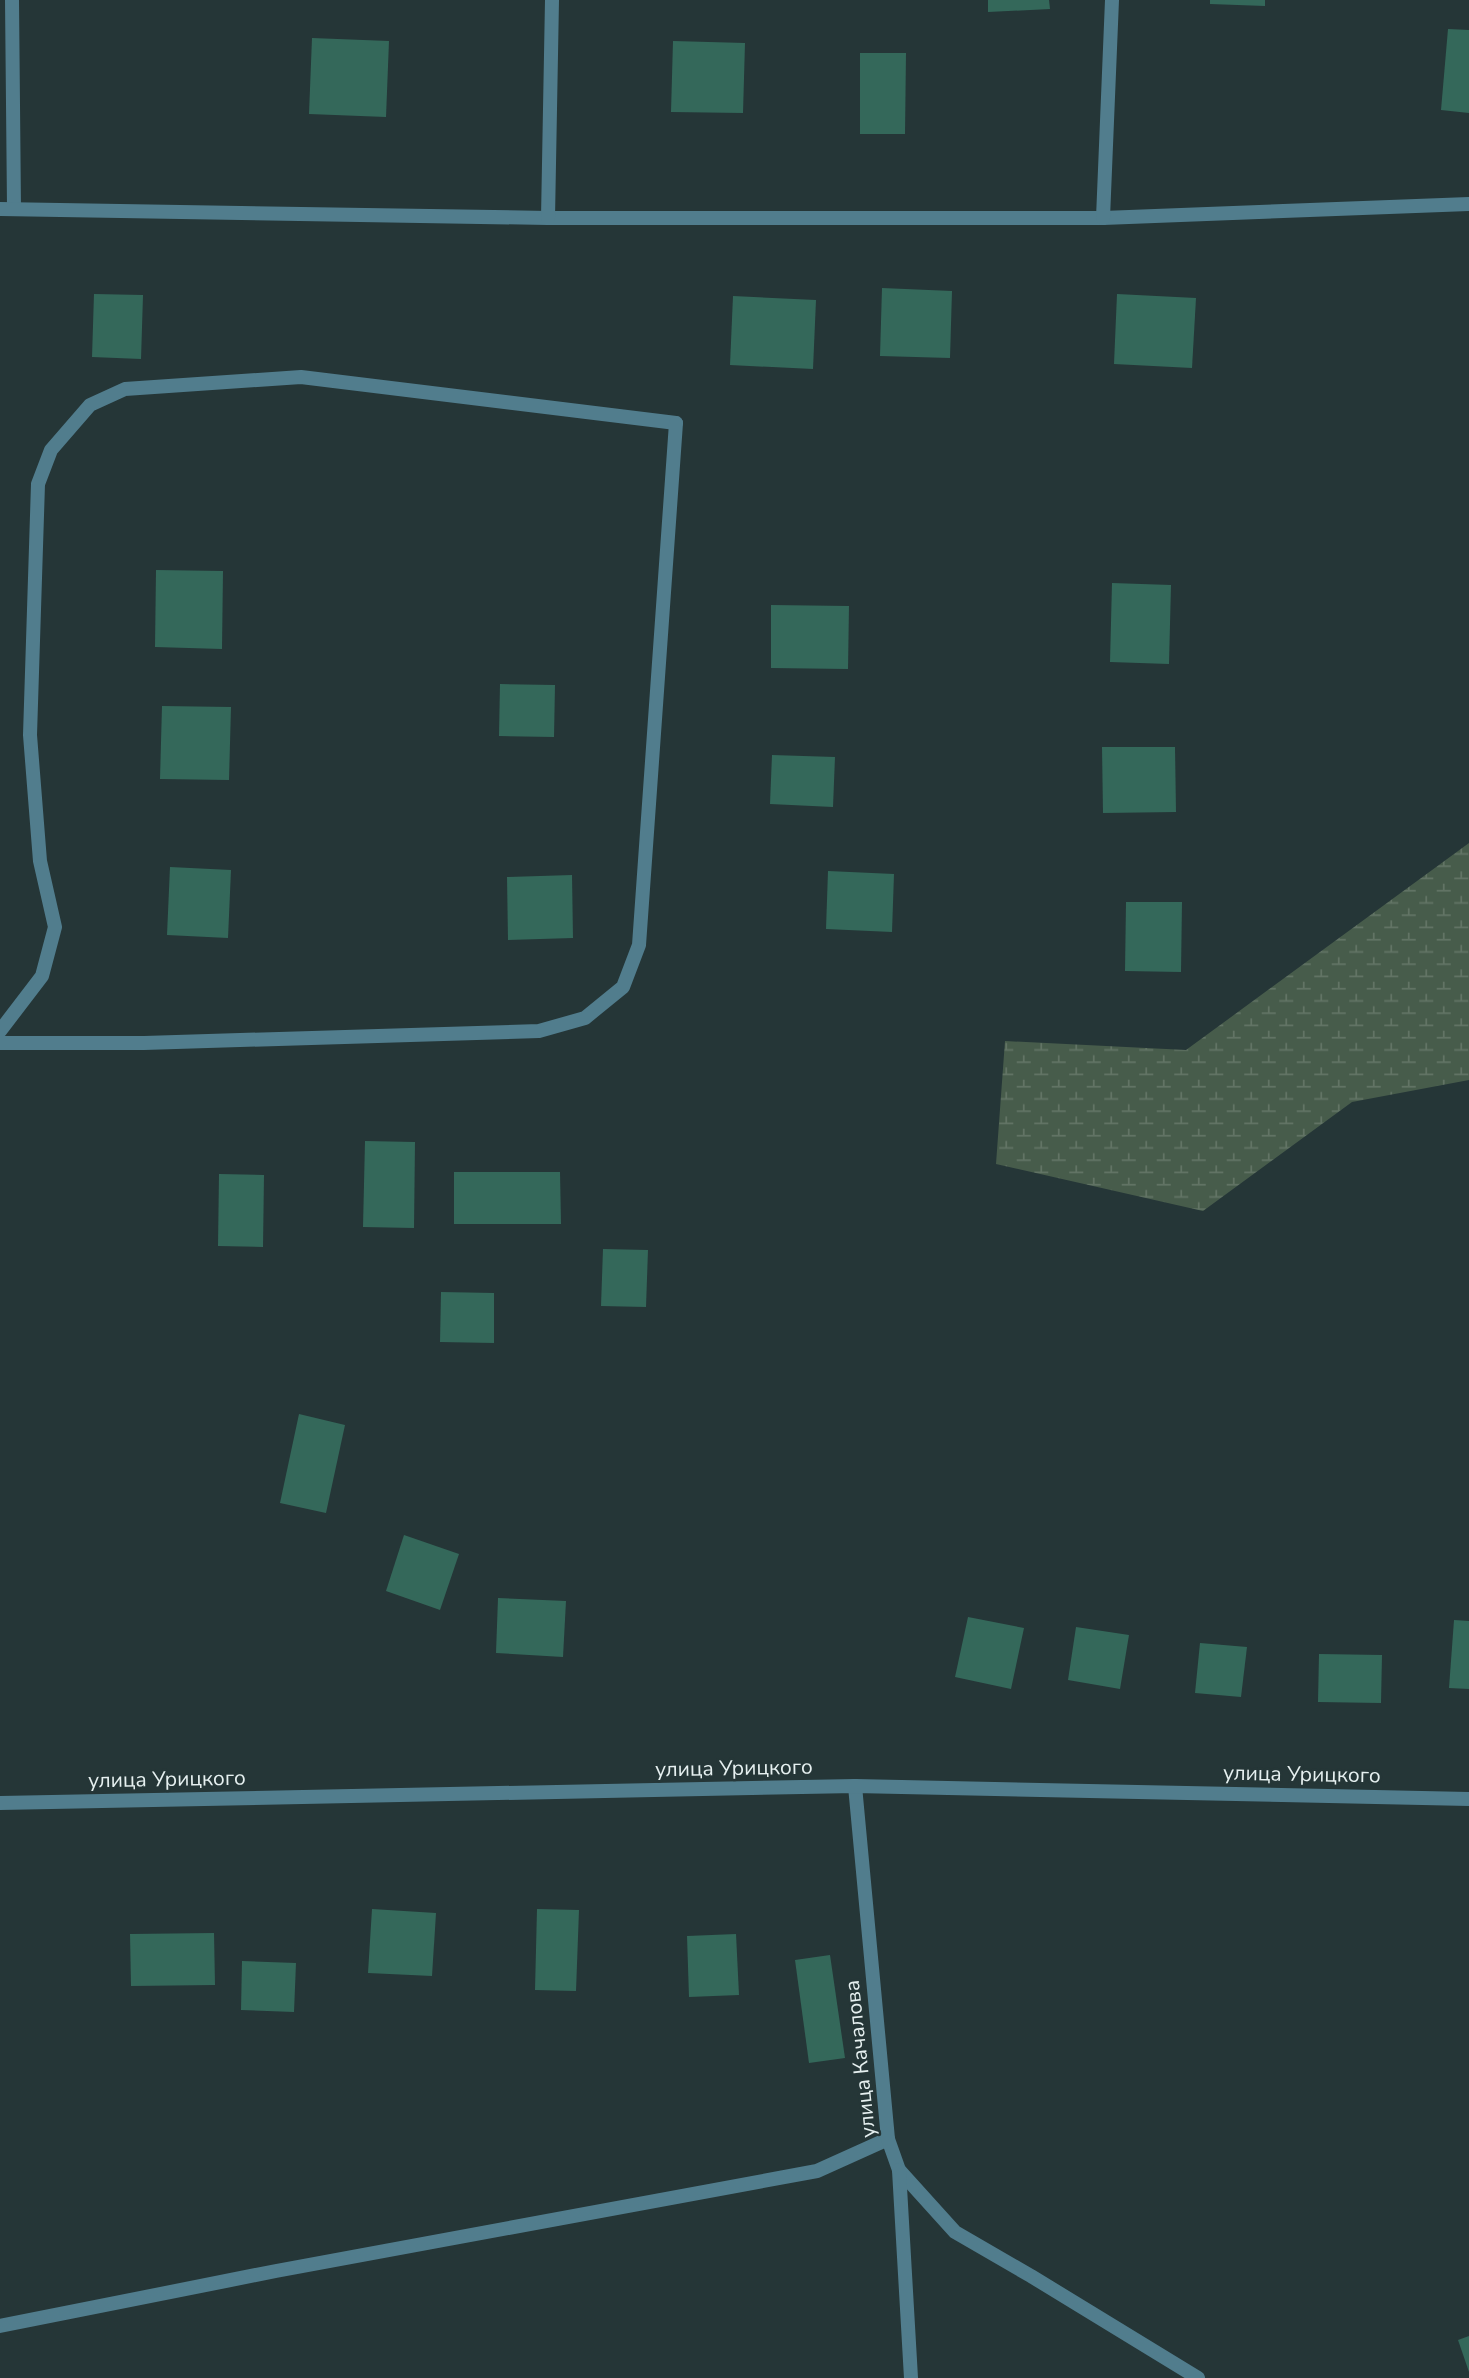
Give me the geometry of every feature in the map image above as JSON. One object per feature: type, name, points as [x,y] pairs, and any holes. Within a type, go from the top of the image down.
[{"type":"street","points":[[12,0],[7,208],[548,218],[1103,218],[1469,204]]},
{"type":"street","points":[[548,218],[552,0]]},
{"type":"street","points":[[1103,218],[1112,0]]},
{"type":"street","points":[[0,1031],[42,975],[55,927],[40,861],[30,735],[38,484],[51,450],[90,405],[125,389],[301,377],[676,423],[639,945],[623,987],[585,1018],[539,1031],[144,1044],[0,1044]]},
{"type":"street","name":"улица Урицкого","points":[[0,1803],[855,1786],[1469,1799]]},
{"type":"street","name":"улица Качалова","points":[[855,1786],[888,2139],[899,2170],[954,2231],[1198,2378]]},
{"type":"street","points":[[0,2326],[276,2271],[817,2171],[888,2139]]},
{"type":"street","points":[[899,2170],[911,2378]]},
{"type":"green space","points":[[1469,843],[1469,1080],[1352,1102],[1203,1211],[996,1164],[1005,1041],[1186,1050]]},
{"type":"building","points":[[988,0],[1049,0],[1050,9],[988,12]]},
{"type":"building","points":[[1210,0],[1265,0],[1265,6],[1210,4]]},
{"type":"building","points":[[1448,29],[1469,30],[1469,113],[1441,110]]},
{"type":"building","points":[[312,38],[389,41],[386,117],[309,114]]},
{"type":"building","points":[[673,41],[745,43],[743,113],[671,112]]},
{"type":"building","points":[[860,53],[906,53],[905,134],[860,134]]},
{"type":"building","points":[[882,288],[952,291],[950,358],[880,356]]},
{"type":"building","points":[[94,294],[143,295],[141,359],[92,357]]},
{"type":"building","points":[[1117,294],[1196,298],[1192,368],[1114,364]]},
{"type":"building","points":[[733,296],[816,300],[813,369],[730,365]]},
{"type":"building","points":[[156,570],[223,571],[222,649],[155,647]]},
{"type":"building","points":[[1112,583],[1171,585],[1169,664],[1110,662]]},
{"type":"building","points":[[771,605],[849,606],[848,669],[771,668]]},
{"type":"building","points":[[500,684],[555,685],[554,737],[499,736]]},
{"type":"building","points":[[162,706],[231,707],[229,780],[160,779]]},
{"type":"building","points":[[1102,747],[1175,747],[1176,812],[1103,813]]},
{"type":"building","points":[[772,755],[835,757],[833,807],[770,804]]},
{"type":"building","points":[[170,867],[231,870],[228,938],[167,935]]},
{"type":"building","points":[[828,871],[894,874],[892,932],[826,929]]},
{"type":"building","points":[[572,875],[573,938],[508,940],[507,877]]},
{"type":"building","points":[[1126,902],[1182,902],[1181,972],[1125,971]]},
{"type":"building","points":[[365,1141],[415,1142],[414,1228],[363,1227]]},
{"type":"building","points":[[454,1172],[560,1172],[561,1224],[454,1224]]},
{"type":"building","points":[[219,1174],[264,1175],[263,1247],[218,1246]]},
{"type":"building","points":[[603,1249],[648,1250],[646,1307],[601,1306]]},
{"type":"building","points":[[441,1292],[494,1293],[494,1343],[440,1342]]},
{"type":"building","points":[[299,1414],[345,1425],[326,1513],[280,1503]]},
{"type":"building","points":[[404,1535],[459,1554],[440,1610],[386,1591]]},
{"type":"building","points":[[498,1598],[566,1601],[563,1657],[496,1653]]},
{"type":"building","points":[[968,1617],[1024,1628],[1011,1689],[955,1677]]},
{"type":"building","points":[[1454,1620],[1469,1621],[1469,1689],[1449,1688]]},
{"type":"building","points":[[1076,1627],[1129,1635],[1120,1689],[1068,1680]]},
{"type":"building","points":[[1200,1643],[1247,1647],[1241,1697],[1195,1693]]},
{"type":"building","points":[[1319,1654],[1382,1655],[1381,1703],[1318,1702]]},
{"type":"building","points":[[372,1909],[436,1913],[432,1976],[368,1973]]},
{"type":"building","points":[[537,1909],[579,1910],[576,1991],[535,1990]]},
{"type":"building","points":[[214,1933],[215,1985],[131,1986],[130,1934]]},
{"type":"building","points":[[736,1934],[739,1995],[689,1997],[687,1936]]},
{"type":"building","points":[[830,1955],[845,2058],[809,2063],[795,1960]]},
{"type":"building","points":[[242,1961],[296,1963],[294,2012],[241,2010]]},
{"type":"building","points":[[1469,2336],[1469,2372],[1458,2340]]}]
